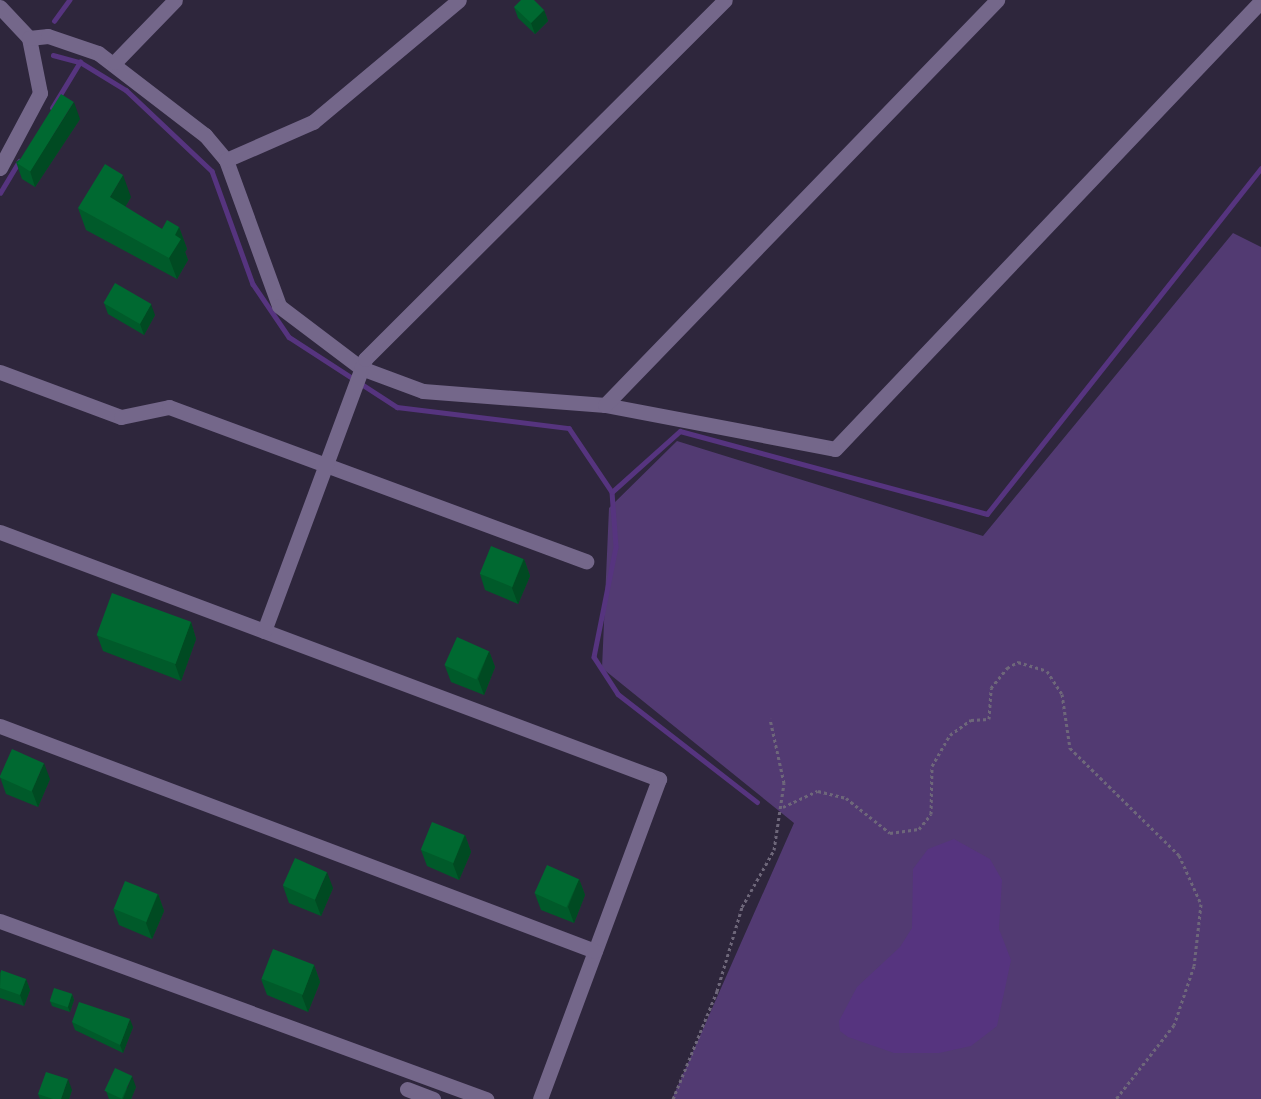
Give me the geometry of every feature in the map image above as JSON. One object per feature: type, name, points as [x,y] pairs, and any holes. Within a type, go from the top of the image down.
[{"type":"street","points":[[115,62],[175,0]]},
{"type":"street","points":[[226,160],[313,122],[459,0]]},
{"type":"street","points":[[264,631],[361,368],[725,0]]},
{"type":"street","points":[[605,405],[997,0]]},
{"type":"street","points":[[29,38],[69,40],[115,62],[176,108],[226,160],[279,306],[361,368],[423,391],[605,405],[836,449],[1261,1]]},
{"type":"street","points":[[0,7],[29,38],[40,93],[33,113],[0,168]]},
{"type":"street","points":[[0,372],[121,417],[169,407],[586,561]]},
{"type":"street","points":[[0,532],[659,779],[540,1099]]},
{"type":"street","points":[[0,726],[595,951]]},
{"type":"street","points":[[0,921],[486,1099]]},
{"type":"street","points":[[407,1089],[434,1099]]},
{"type":"path","points":[[783,807],[818,791],[846,798],[890,833],[919,829],[931,814],[932,766],[950,735],[971,720],[989,718],[991,688],[1007,668],[1018,662],[1047,671],[1062,694],[1070,748],[1179,855],[1201,904],[1199,939],[1182,1006],[1174,1025],[1116,1099]]},
{"type":"path","points":[[673,1099],[717,991],[742,907],[774,850],[783,807],[770,719]]},
{"type":"shaded area","points":[[1233,233],[1261,247],[1261,1099],[672,1099],[794,823],[602,668],[609,508],[677,441],[983,536]]},
{"type":"shaded area","points":[[954,839],[990,859],[1002,880],[999,929],[1011,960],[997,1026],[971,1046],[939,1053],[894,1053],[848,1037],[840,1031],[839,1021],[857,987],[900,947],[912,928],[913,869],[928,849]]},
{"type":"building","points":[[521,0],[534,0],[544,10],[531,23],[514,7]]},
{"type":"building","points":[[61,94],[74,102],[30,171],[18,164]]},
{"type":"building","points":[[105,164],[123,175],[110,197],[162,229],[167,220],[179,227],[175,235],[181,239],[169,258],[78,208]]},
{"type":"building","points":[[115,283],[151,304],[140,324],[104,303]]},
{"type":"building","points":[[491,546],[523,559],[512,587],[480,574]]},
{"type":"building","points":[[112,593],[191,622],[176,664],[97,635]]},
{"type":"building","points":[[457,637],[489,651],[476,680],[444,665]]},
{"type":"building","points":[[12,749],[44,763],[31,792],[0,778]]},
{"type":"building","points":[[432,822],[464,835],[453,863],[421,850]]},
{"type":"building","points":[[295,858],[327,872],[315,900],[283,885]]},
{"type":"building","points":[[547,865],[579,879],[566,908],[534,893]]},
{"type":"building","points":[[125,881],[157,894],[146,922],[114,909]]},
{"type":"building","points":[[273,949],[314,965],[303,995],[262,979]]},
{"type":"building","points":[[1,970],[26,979],[20,995],[0,988]]},
{"type":"building","points":[[54,988],[72,994],[68,1007],[50,1001]]},
{"type":"building","points":[[79,1002],[130,1019],[120,1045],[72,1022]]},
{"type":"building","points":[[115,1068],[132,1076],[122,1099],[104,1091]]},
{"type":"building","points":[[46,1072],[68,1079],[61,1099],[38,1094]]},
{"type":"waterway","points":[[54,21],[69,0]]},
{"type":"waterway","points":[[53,55],[80,62],[126,90],[212,171],[253,284],[289,337],[397,407],[569,428],[612,492],[616,547],[594,657],[618,694],[757,802]]},
{"type":"waterway","points":[[52,108],[80,62]]},
{"type":"waterway","points":[[0,193],[19,161]]},
{"type":"waterway","points":[[612,492],[680,431],[987,514],[1261,168]]}]
